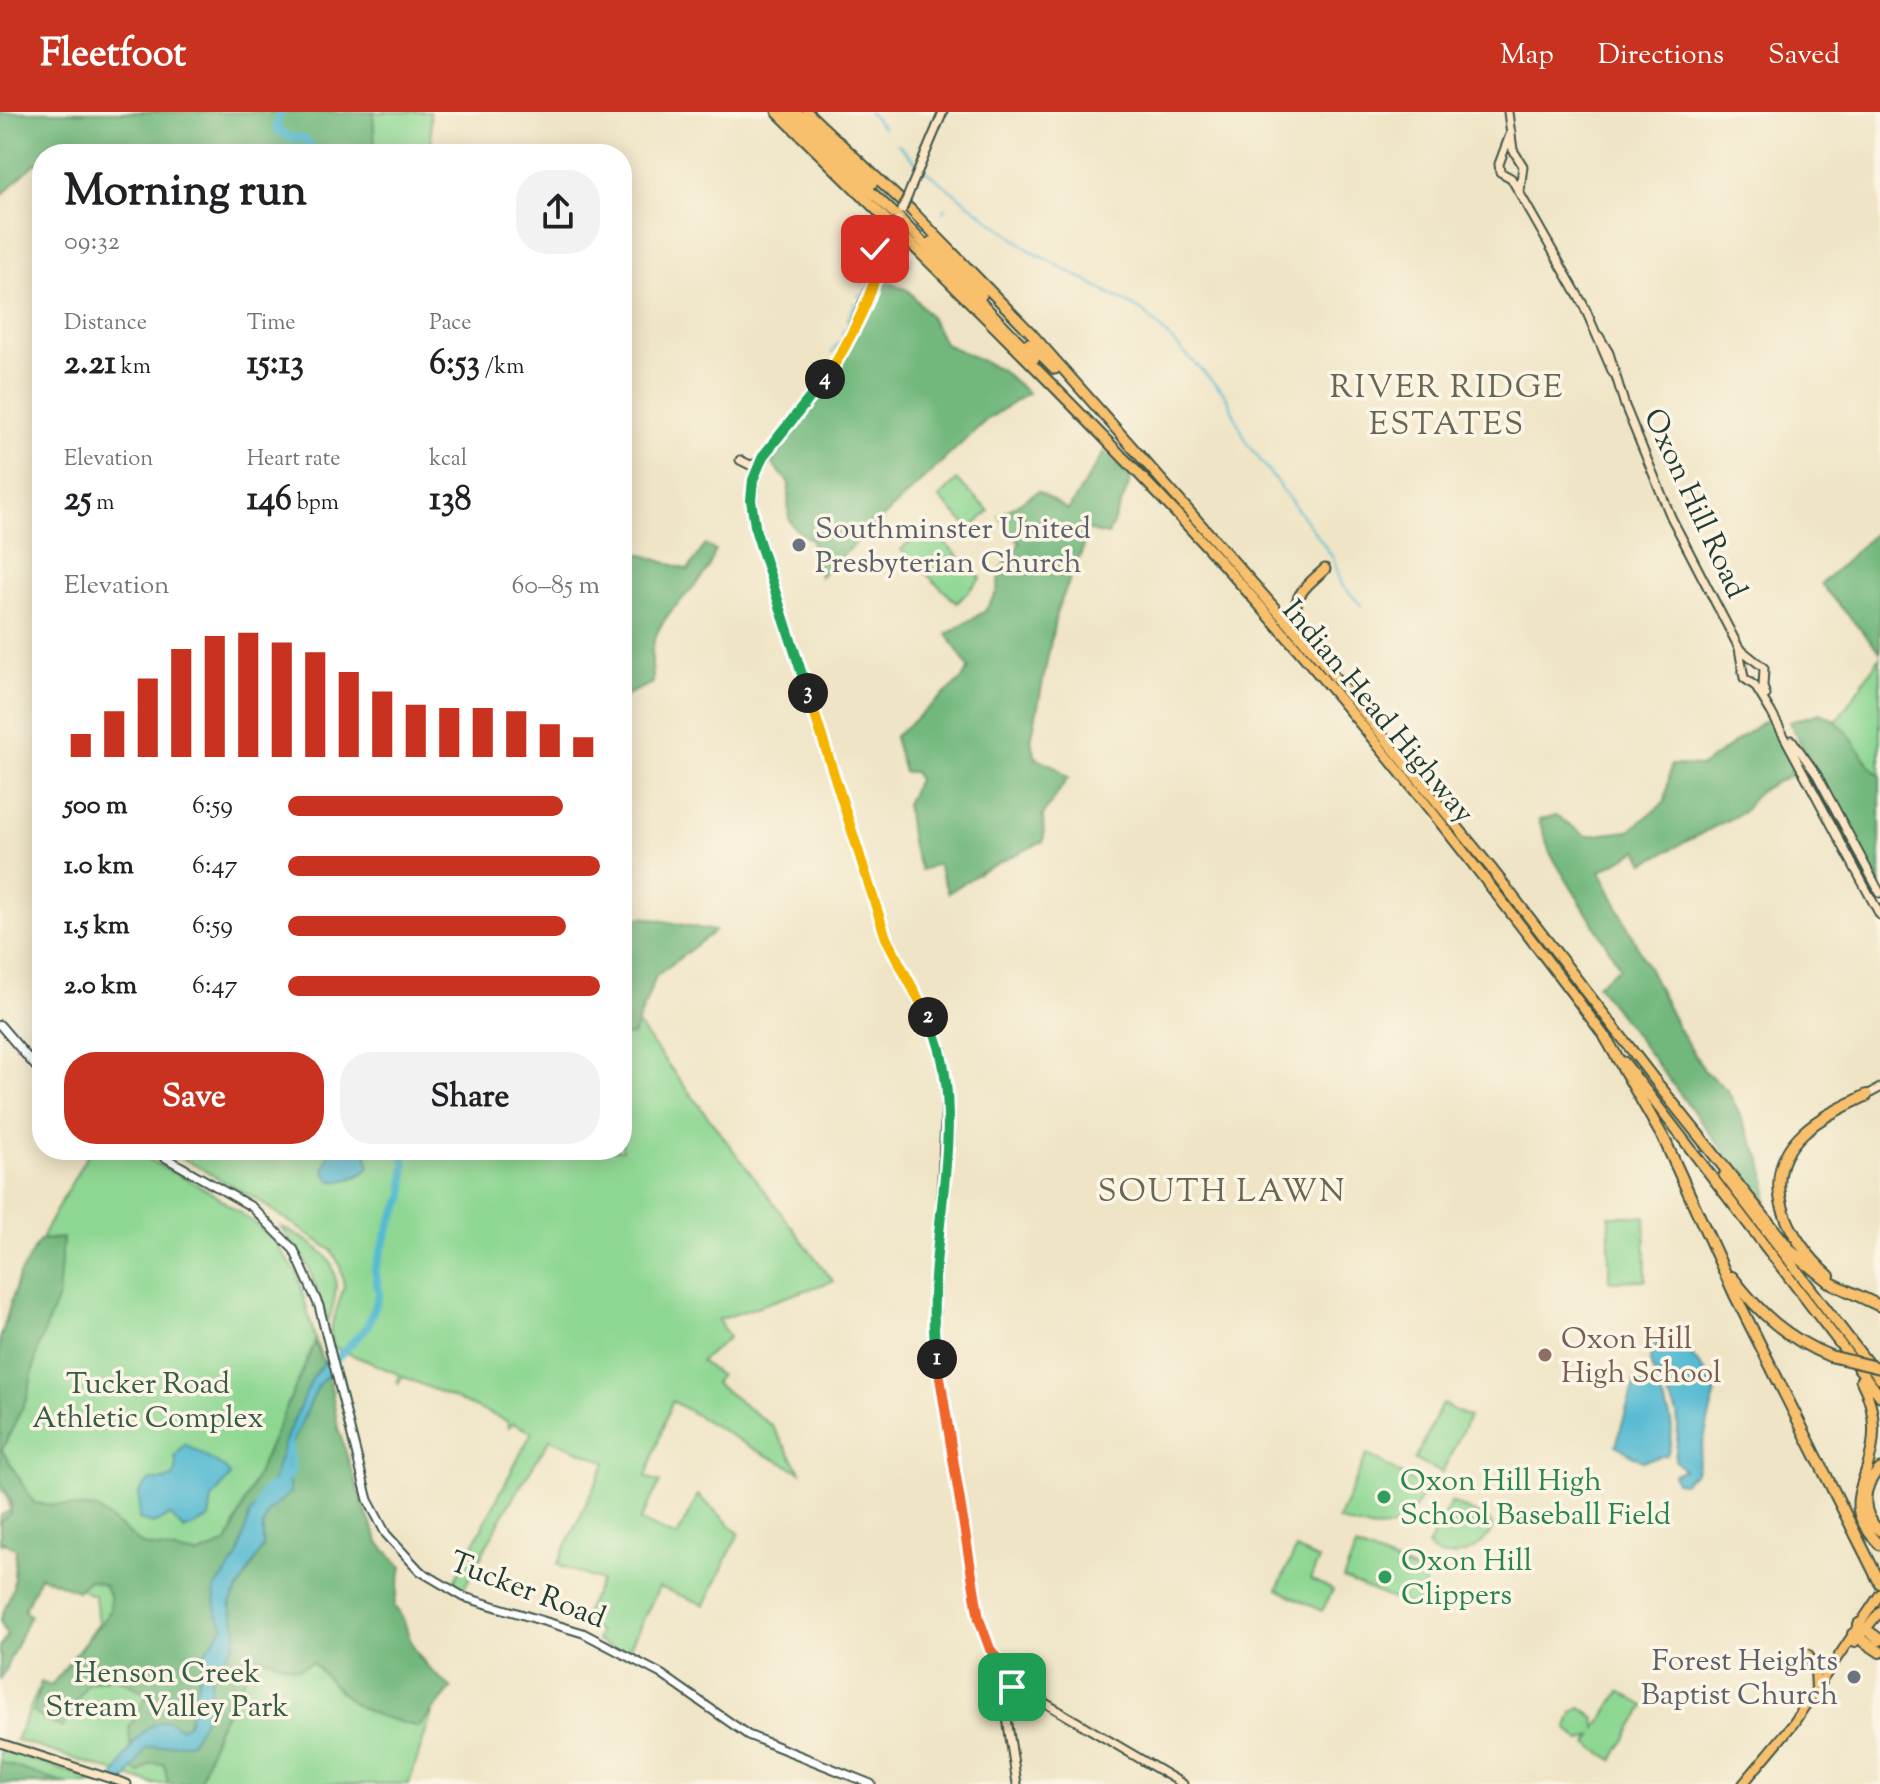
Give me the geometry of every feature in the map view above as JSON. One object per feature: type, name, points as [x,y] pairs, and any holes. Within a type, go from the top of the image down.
[{"type":"highway","name":"Indian Head Highway","points":[[777,112],[956,286],[1102,436],[1269,617],[1380,747],[1504,902],[1880,1396]]},
{"type":"highway","points":[[786,112],[900,215],[1102,436]]},
{"type":"highway","points":[[796,112],[1082,392]]},
{"type":"highway","name":"Indian Head Highway","points":[[807,112],[972,271],[1319,658],[1491,868],[1878,1373]]},
{"type":"highway","points":[[1319,658],[1301,629],[1294,606],[1301,589],[1325,569]]},
{"type":"highway","points":[[1606,1038],[1665,1141],[1742,1309],[1879,1580]]},
{"type":"highway","points":[[1660,1087],[1792,1252],[1822,1277],[1859,1299],[1880,1306]]},
{"type":"highway","points":[[1859,1299],[1820,1268],[1795,1237],[1782,1213],[1779,1185],[1784,1161],[1797,1139],[1813,1125],[1867,1095]]},
{"type":"highway","points":[[1721,1258],[1743,1292],[1769,1320],[1797,1340],[1878,1373]]},
{"type":"highway","points":[[1851,1360],[1864,1386],[1873,1422],[1872,1449],[1857,1505],[1861,1521],[1880,1545]]},
{"type":"highway","points":[[1880,1469],[1870,1482],[1865,1501],[1870,1520],[1880,1531]]},
{"type":"highway","points":[[1859,1631],[1880,1640]]},
{"type":"highway","points":[[1859,1631],[1880,1652]]},
{"type":"main road","points":[[943,112],[852,333],[834,366],[760,462],[753,480],[751,500],[756,532],[882,929],[937,1036],[945,1065],[936,1353],[979,1619],[1003,1671],[1017,1784]]},
{"type":"main road","points":[[1508,112],[1516,155],[1522,162],[1520,173],[1511,178],[1499,169],[1511,132]]},
{"type":"main road","points":[[1504,156],[1516,155]]},
{"type":"main road","name":"Oxon Hill Road","points":[[1520,173],[1521,196]]},
{"type":"main road","name":"Oxon Hill Road","points":[[1511,178],[1609,353],[1671,517],[1739,648],[1743,665]]},
{"type":"main road","points":[[879,266],[873,246],[890,240]]},
{"type":"main road","points":[[740,460],[750,465],[760,462]]},
{"type":"main road","name":"Oxon Hill Road","points":[[1739,648],[1752,660]]},
{"type":"main road","points":[[1880,893],[1817,775],[1765,692],[1764,668],[1752,660],[1743,665],[1744,678],[1751,683],[1799,761],[1880,915]]},
{"type":"main road","points":[[1751,683],[1763,679]]},
{"type":"main road","points":[[1867,1095],[1880,1088]]},
{"type":"main road","points":[[1743,1784],[1815,1694],[1859,1631],[1880,1594]]},
{"type":"main road","points":[[1859,1631],[1880,1613]]},
{"type":"main road","points":[[1808,1654],[1816,1673],[1815,1694]]},
{"type":"main road","points":[[1003,1671],[1030,1696],[1183,1784]]},
{"type":"main road","points":[[1006,1703],[1017,1685]]},
{"type":"main road","points":[[1006,1703],[1018,1696],[1030,1696]]},
{"type":"main road","points":[[0,1743],[127,1784]]},
{"type":"street","points":[[0,1025],[32,1062]]},
{"type":"street","name":"Tucker Road","points":[[170,1160],[238,1198],[281,1233],[312,1284],[371,1507],[393,1544],[420,1571],[464,1597],[583,1633],[661,1674],[748,1735],[871,1784]]},
{"type":"green space","points":[[0,112],[373,112],[375,144],[32,144],[32,166],[0,197]]},
{"type":"green space","points":[[174,112],[430,112],[432,144],[177,144]]},
{"type":"green space","points":[[888,282],[908,290],[929,315],[945,344],[1000,369],[1028,393],[985,421],[820,577],[811,539],[791,523],[789,483],[772,463],[836,375],[875,293]]},
{"type":"green space","points":[[1104,452],[1131,480],[1108,535],[1085,530],[1084,546],[1057,610],[1031,741],[1036,758],[1054,766],[1068,778],[1043,815],[1044,841],[982,871],[948,893],[938,864],[921,870],[911,842],[906,804],[918,780],[914,772],[904,772],[894,737],[961,680],[969,669],[947,634],[985,611],[997,591],[1000,570],[1020,543],[999,516],[1038,491],[1068,510]]},
{"type":"green space","points":[[957,480],[989,511],[971,529],[939,498]]},
{"type":"green space","points":[[926,525],[981,578],[957,603],[901,550]]},
{"type":"green space","points":[[1880,528],[1880,652],[1821,584]]},
{"type":"green space","points":[[705,545],[715,550],[703,576],[658,631],[652,649],[653,683],[632,692],[632,551],[688,570]]},
{"type":"green space","points":[[1880,657],[1880,886],[1801,744],[1838,719]]},
{"type":"green space","points":[[1820,713],[1839,724],[1880,776],[1880,886],[1789,722]]},
{"type":"green space","points":[[1771,716],[1798,771],[1759,791],[1743,812],[1645,863],[1638,850],[1600,871],[1678,1028],[1704,1070],[1728,1091],[1762,1161],[1767,1185],[1766,1207],[1597,985],[1620,967],[1550,853],[1539,820],[1556,815],[1586,836],[1629,831],[1665,802],[1671,765],[1702,766]]},
{"type":"green space","points":[[643,917],[715,931],[656,976],[632,1035],[632,919]]},
{"type":"green space","points":[[632,1017],[833,1281],[718,1320],[729,1337],[701,1361],[720,1376],[715,1383],[772,1426],[801,1472],[754,1449],[672,1401],[646,1477],[660,1482],[640,1521],[677,1537],[698,1495],[739,1533],[705,1605],[659,1587],[626,1655],[597,1641],[600,1633],[581,1621],[601,1581],[557,1565],[606,1462],[550,1439],[509,1504],[462,1592],[451,1587],[532,1432],[513,1423],[508,1428],[507,1421],[402,1376],[398,1385],[398,1374],[333,1347],[330,1331],[344,1286],[340,1265],[331,1250],[254,1198],[186,1160],[632,1160]]},
{"type":"green space","name":"Tucker Road Athletic Complex","points":[[84,1160],[150,1160],[209,1191],[257,1225],[273,1240],[297,1273],[319,1353],[291,1485],[441,1685],[409,1784],[153,1784],[16,1740],[41,1683],[50,1687],[98,1624],[95,1596],[47,1575],[21,1544],[0,1544],[0,1516],[11,1510],[6,1493],[0,1490],[0,1388],[39,1318],[43,1234]]},
{"type":"green space","points":[[1609,1216],[1645,1216],[1646,1280],[1609,1281]]},
{"type":"green space","points":[[281,1227],[311,1243],[330,1262],[336,1286],[328,1321],[308,1266]]},
{"type":"green space","points":[[63,1238],[58,1297],[38,1348],[27,1398],[2,1450],[34,1503],[97,1509],[143,1545],[197,1555],[227,1543],[315,1342],[329,1374],[338,1428],[363,1505],[379,1543],[402,1567],[394,1606],[420,1658],[452,1688],[419,1727],[382,1717],[358,1706],[312,1662],[299,1669],[256,1656],[216,1732],[199,1784],[168,1784],[164,1764],[150,1764],[140,1773],[132,1769],[129,1728],[148,1694],[114,1677],[87,1684],[62,1728],[33,1713],[41,1682],[51,1686],[110,1611],[110,1597],[104,1585],[89,1580],[77,1591],[40,1576],[24,1611],[30,1615],[0,1681],[0,1647],[7,1636],[0,1621],[13,1588],[16,1549],[0,1540],[0,1521],[10,1514],[12,1503],[0,1480],[0,1340],[19,1275],[40,1240]]},
{"type":"green space","points":[[1442,1404],[1469,1417],[1442,1473],[1415,1460]]},
{"type":"green space","name":"Oxon Hill High School Baseball Field","points":[[1367,1454],[1425,1489],[1409,1515],[1390,1527],[1366,1528],[1338,1520]]},
{"type":"green space","points":[[1451,1502],[1489,1520],[1493,1528],[1472,1549],[1463,1554],[1444,1556],[1427,1547]]},
{"type":"green space","name":"Oxon Hill Clippers","points":[[1356,1547],[1428,1576],[1415,1608],[1343,1579]]},
{"type":"green space","points":[[1296,1549],[1319,1560],[1310,1579],[1333,1590],[1322,1611],[1277,1589]]},
{"type":"green space","points":[[1620,1691],[1645,1706],[1613,1760],[1587,1744],[1592,1736],[1580,1741],[1567,1728],[1572,1713],[1581,1707],[1594,1717],[1597,1728]]},
{"type":"green space","name":"Henson Creek Stream Valley Park","points":[[0,1749],[103,1784],[0,1784]]},
{"type":"green space","points":[[0,1762],[66,1784],[0,1784]]},
{"type":"water","points":[[327,1160],[368,1160],[369,1167],[340,1181],[330,1180],[324,1171]]},
{"type":"water","points":[[1665,1335],[1680,1341],[1709,1376],[1716,1390],[1696,1472],[1683,1483],[1676,1482],[1673,1474],[1684,1470],[1675,1460],[1677,1414],[1651,1365],[1650,1355]]},
{"type":"water","points":[[325,1361],[329,1374],[319,1384],[287,1457],[290,1493],[268,1512],[263,1526],[263,1547],[230,1603],[237,1629],[234,1644],[211,1675],[209,1702],[201,1726],[191,1742],[146,1748],[124,1784],[111,1784],[133,1744],[147,1729],[167,1720],[180,1728],[188,1724],[205,1652],[224,1626],[217,1615],[214,1590],[238,1557],[250,1513],[269,1492],[287,1435],[313,1377]]},
{"type":"water","points":[[1639,1367],[1661,1397],[1672,1429],[1667,1455],[1642,1461],[1616,1445]]},
{"type":"water","points":[[185,1444],[226,1469],[230,1476],[212,1499],[209,1519],[184,1530],[170,1515],[153,1524],[139,1520],[139,1492],[150,1480],[168,1479],[175,1474],[175,1457]]},
{"type":"waterway","points":[[280,112],[276,129],[289,137],[305,139],[309,144]]},
{"type":"waterway","points":[[869,112],[883,128]]},
{"type":"waterway","points":[[898,144],[918,164]]},
{"type":"waterway","points":[[923,169],[1031,251],[1144,312],[1225,394],[1247,443],[1333,558],[1342,585],[1362,606]]},
{"type":"waterway","points":[[943,212],[946,208]]},
{"type":"waterway","points":[[893,257],[910,264]]},
{"type":"waterway","points":[[909,268],[912,257]]},
{"type":"waterway","points":[[862,285],[866,274]]},
{"type":"waterway","points":[[858,297],[859,293]]},
{"type":"waterway","points":[[847,321],[855,303]]},
{"type":"waterway","points":[[842,335],[845,328]]},
{"type":"waterway","points":[[832,353],[838,343]]},
{"type":"waterway","points":[[823,371],[824,366]]},
{"type":"waterway","points":[[321,1375],[367,1327],[379,1295],[375,1269],[391,1222],[404,1196],[404,1160]]},
{"type":"waterway","points":[[258,1514],[265,1491],[292,1472],[289,1445]]},
{"type":"place","name":"Southminster United Presbyterian Church","points":[[799,545]]},
{"type":"place","name":"Oxon Hill High School","points":[[1545,1355]]},
{"type":"place","name":"Oxon Hill High School Baseball Field","points":[[1384,1497]]},
{"type":"place","name":"Oxon Hill Clippers","points":[[1385,1577]]},
{"type":"place","name":"Forest Heights Baptist Church","points":[[1854,1677]]},
{"type":"district","name":"RIVER RIDGE ESTATES","points":[[1447,404]]},
{"type":"district","name":"SOUTH LAWN","points":[[1222,1190]]},
{"type":"route","points":[[875,249],[879,266],[852,333],[826,377],[763,456],[753,480],[752,512],[882,929],[891,952],[937,1036],[943,1058],[947,1085],[934,1324],[936,1353],[979,1619],[990,1649],[1003,1671],[1017,1685],[1012,1687]]}]
